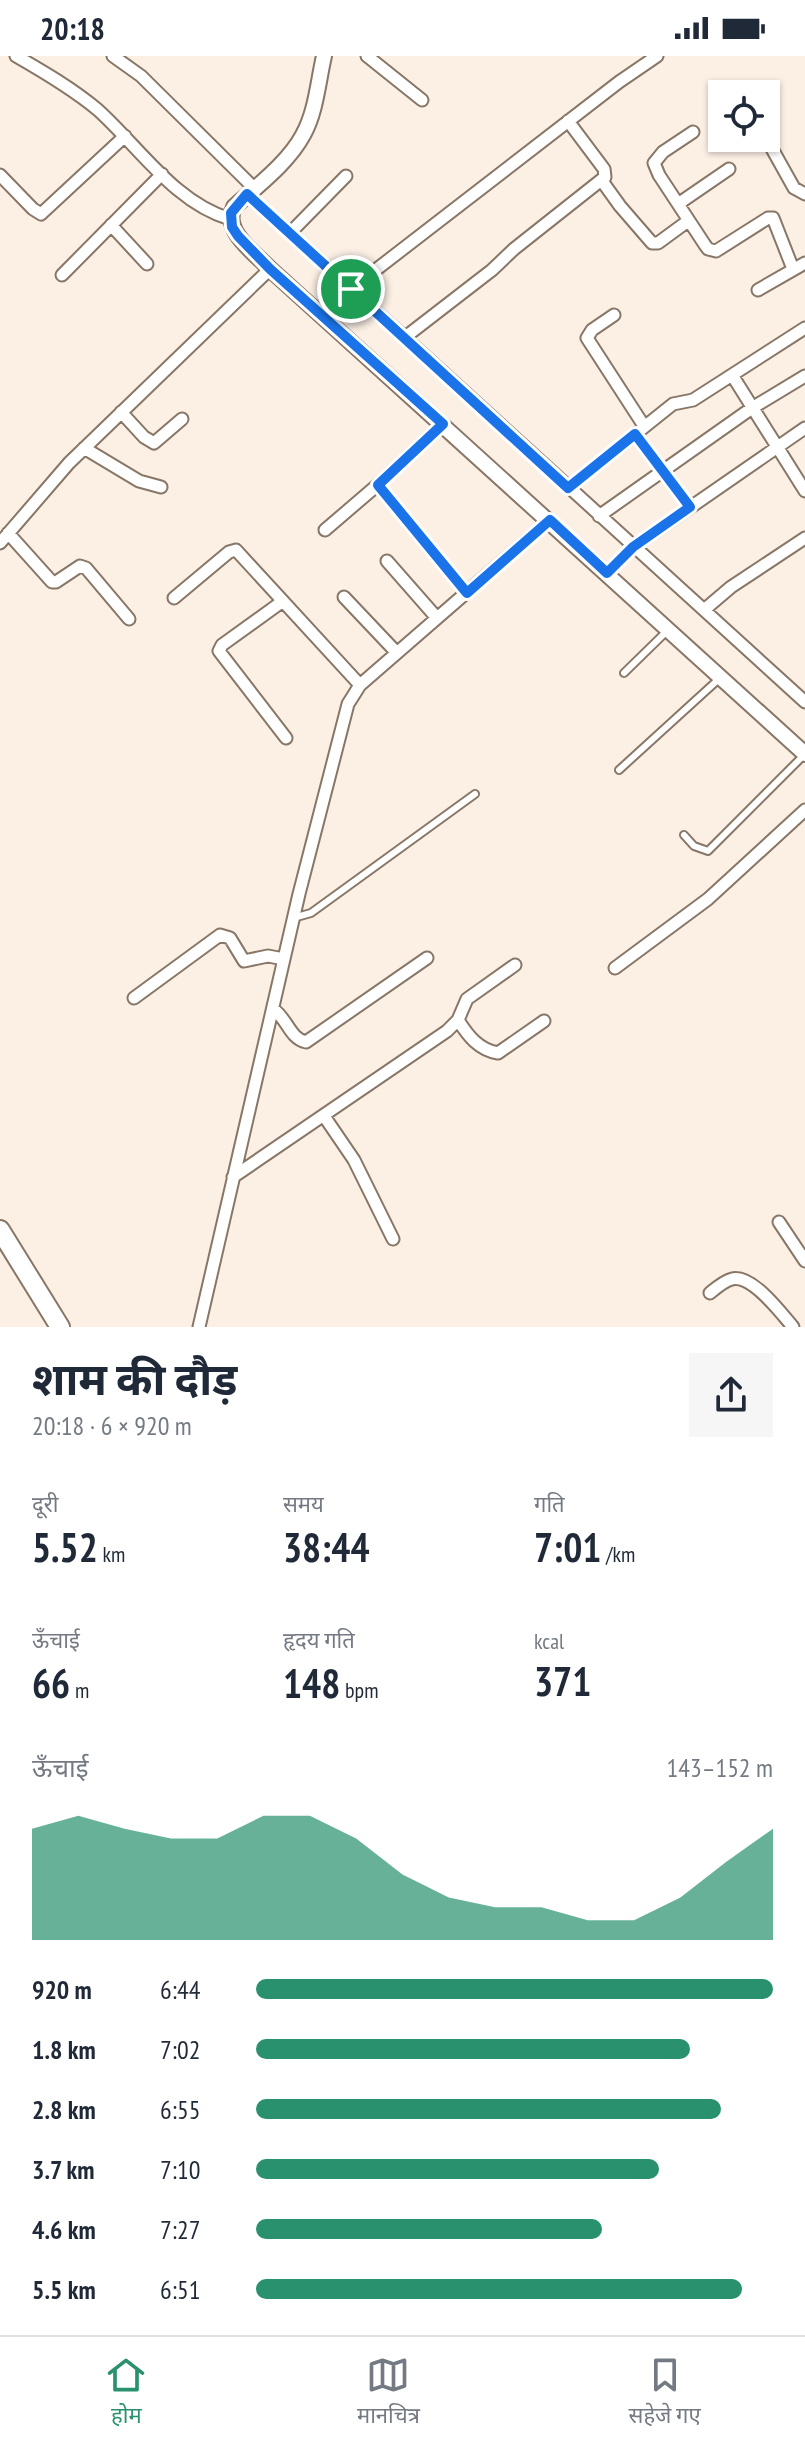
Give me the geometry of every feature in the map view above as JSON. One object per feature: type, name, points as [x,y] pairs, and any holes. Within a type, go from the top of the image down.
[{"type":"highway","points":[[0,1230],[60,1327]]},
{"type":"street","points":[[16,56],[74,91],[198,205],[230,219],[238,236],[270,269],[550,520],[611,570],[669,629],[805,754]]},
{"type":"street","points":[[113,56],[141,76],[290,233],[599,516],[630,550],[704,610],[805,702]]},
{"type":"street","points":[[230,219],[234,207],[283,160],[303,135],[311,118],[324,56]]},
{"type":"street","points":[[367,56],[422,100]]},
{"type":"street","points":[[351,289],[657,56]]},
{"type":"street","points":[[404,338],[602,181],[606,175],[604,169],[568,121]]},
{"type":"street","points":[[693,132],[663,152],[654,163],[705,245],[712,251],[773,218],[793,269]]},
{"type":"street","points":[[0,175],[41,214],[125,136]]},
{"type":"street","points":[[774,152],[794,188],[805,194]]},
{"type":"street","points":[[678,204],[729,169]]},
{"type":"street","points":[[62,275],[162,174]]},
{"type":"street","points":[[290,233],[346,176]]},
{"type":"street","points":[[602,181],[652,243],[658,243],[688,221]]},
{"type":"street","points":[[111,225],[147,264]]},
{"type":"street","points":[[758,290],[805,263]]},
{"type":"street","points":[[129,619],[86,568],[80,566],[52,582],[4,538],[84,448],[270,269]]},
{"type":"street","points":[[614,315],[592,330],[587,338],[662,470],[690,507]]},
{"type":"street","points":[[568,488],[673,404],[693,400],[805,328]]},
{"type":"street","points":[[732,375],[805,491]]},
{"type":"street","points":[[599,516],[752,408],[805,376]]},
{"type":"street","points":[[121,412],[144,437],[154,443],[182,419]]},
{"type":"street","points":[[325,530],[443,424]]},
{"type":"street","points":[[611,570],[630,550],[805,428]]},
{"type":"street","points":[[84,448],[130,477],[161,487]]},
{"type":"street","points":[[378,485],[467,593]]},
{"type":"street","points":[[199,1327],[293,918],[343,717],[360,685],[550,520]]},
{"type":"street","points":[[704,610],[731,587],[805,538]]},
{"type":"street","points":[[174,598],[234,550],[360,685]]},
{"type":"street","points":[[387,561],[437,618]]},
{"type":"street","points":[[344,597],[397,653]]},
{"type":"street","points":[[283,601],[222,645],[219,651],[286,738]]},
{"type":"street","points":[[615,968],[708,899],[805,810]]},
{"type":"street","points":[[134,998],[220,935],[230,938],[244,961],[268,956],[284,959]]},
{"type":"street","points":[[273,1009],[283,1017],[296,1038],[306,1042],[427,958]]},
{"type":"street","points":[[233,1177],[458,1020],[467,999],[515,965]]},
{"type":"street","points":[[458,1020],[473,1040],[498,1053],[544,1021]]},
{"type":"street","points":[[324,1116],[354,1160],[393,1239]]},
{"type":"street","points":[[779,1222],[805,1261]]},
{"type":"street","points":[[710,1293],[730,1280],[741,1279],[762,1293],[793,1327]]},
{"type":"lane","points":[[624,673],[669,629]]},
{"type":"lane","points":[[619,770],[721,677]]},
{"type":"lane","points":[[684,835],[694,846],[708,851],[805,754]]},
{"type":"lane","points":[[293,918],[311,913],[475,794]]},
{"type":"route","points":[[247,194],[351,289],[568,488],[635,434],[690,507],[633,547],[607,573],[550,520],[467,593],[378,485],[443,424],[270,269],[238,236],[230,219],[234,207],[247,194]]}]
